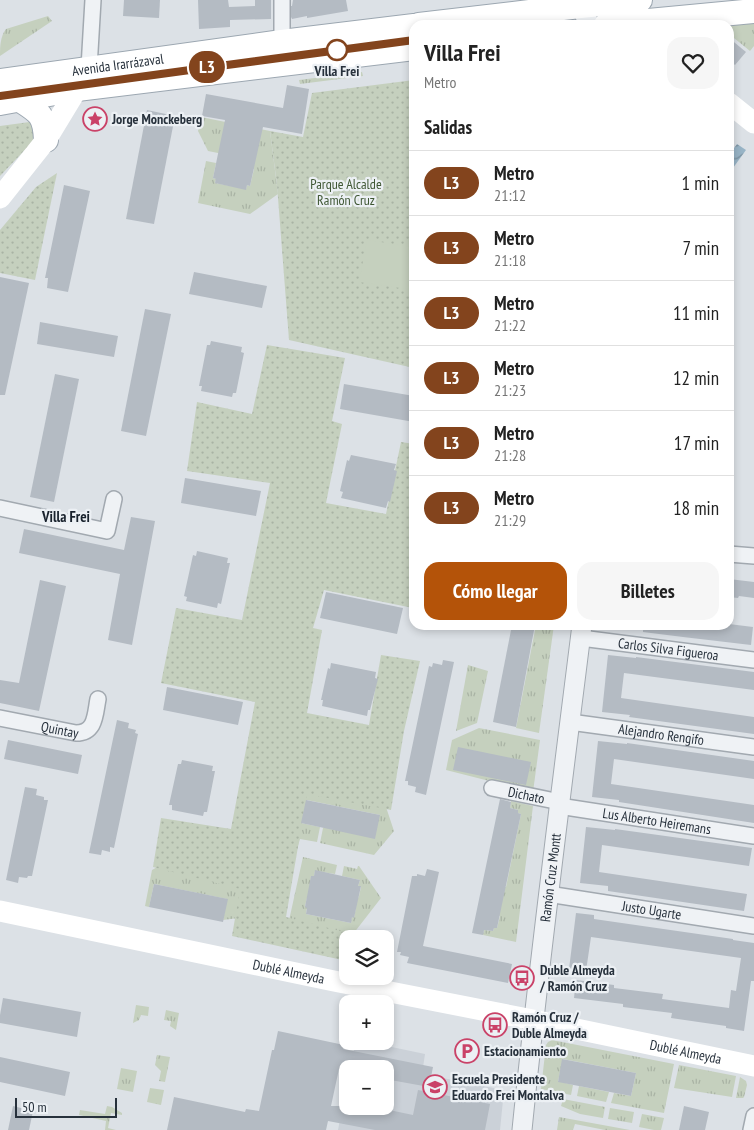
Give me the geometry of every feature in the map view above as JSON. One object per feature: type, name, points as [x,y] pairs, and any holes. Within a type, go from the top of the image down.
[{"type":"main road","points":[[605,15],[640,0]]},
{"type":"main road","points":[[512,20],[605,15],[754,11]]},
{"type":"main road","name":"Avenida Irarrázaval","points":[[0,81],[409,27]]},
{"type":"main road","name":"Avenida Irarrázaval","points":[[10,102],[77,89],[409,49]]},
{"type":"main road","points":[[0,198],[46,140],[89,68]]},
{"type":"main road","points":[[10,102],[38,111],[46,127],[46,140]]},
{"type":"main road","points":[[734,107],[754,123]]},
{"type":"main road","name":"Dublé Almeyda","points":[[0,911],[754,1066]]},
{"type":"street","points":[[89,68],[93,0]]},
{"type":"street","points":[[282,0],[282,42]]},
{"type":"street","points":[[0,508],[107,531],[114,499]]},
{"type":"street","points":[[734,554],[754,556]]},
{"type":"street","name":"Carlos Silva Figueroa","points":[[582,631],[754,660]]},
{"type":"street","name":"Ramón Cruz Montt","points":[[522,1130],[548,894],[582,631]]},
{"type":"street","name":"Quintay","points":[[0,718],[81,733],[88,730],[92,725],[98,699]]},
{"type":"street","name":"Alejandro Rengifo","points":[[570,722],[754,747]]},
{"type":"street","name":"Dichato","points":[[492,788],[560,804]]},
{"type":"street","name":"Lus Alberto Heiremans","points":[[560,804],[754,836]]},
{"type":"street","name":"Justo Ugarte","points":[[548,894],[754,926]]},
{"type":"street","points":[[751,1130],[754,1116]]},
{"type":"shaded area","name":"Escuela Presidente Eduardo Frei Montalva","points":[[394,1048],[425,1054],[422,1074],[504,1090],[500,1130],[338,1130],[341,1115],[394,1115],[394,1060],[352,1060],[354,1050],[394,1050]]},
{"type":"green space","points":[[48,16],[52,21],[0,56],[1,39],[6,29]]},
{"type":"green space","points":[[754,21],[754,46],[750,51],[734,38],[734,24]]},
{"type":"green space","points":[[362,72],[363,76],[300,84],[299,80]]},
{"type":"green space","name":"Parque Alcalde Ramón Cruz","points":[[409,81],[409,367],[289,340],[277,185],[270,131],[303,137],[312,93]]},
{"type":"green space","points":[[201,117],[270,131],[278,194],[250,214],[198,203],[206,161],[216,163],[213,178],[216,179],[215,183],[246,189],[247,185],[250,186],[254,169],[218,153],[208,151],[198,131]]},
{"type":"green space","points":[[37,121],[41,133],[0,176],[0,126]]},
{"type":"green space","points":[[57,173],[35,280],[0,273],[0,230],[36,187]]},
{"type":"green space","points":[[367,240],[409,246],[409,289],[359,282]]},
{"type":"green space","points":[[267,345],[345,358],[332,421],[342,424],[326,503],[386,514],[401,442],[409,443],[409,607],[324,590],[313,628],[322,630],[307,713],[369,725],[381,655],[420,661],[404,731],[391,810],[307,794],[286,917],[339,931],[339,959],[232,936],[240,889],[153,867],[161,818],[231,829],[255,702],[161,683],[176,608],[242,620],[270,483],[187,471],[197,402],[252,414]]},
{"type":"green space","points":[[535,630],[553,630],[539,733],[516,728]]},
{"type":"green space","points":[[468,665],[488,671],[477,723],[456,731]]},
{"type":"green space","points":[[479,728],[540,740],[533,792],[446,770],[452,740]]},
{"type":"green space","points":[[300,784],[383,798],[394,831],[374,855],[320,843],[323,828],[380,815],[307,800],[301,823],[320,827],[317,842],[300,839],[297,849],[278,846]]},
{"type":"green space","points":[[511,801],[533,806],[516,942],[483,935],[484,930],[493,931],[494,928],[497,928],[500,916],[496,915],[502,887],[506,887],[521,814],[518,813],[518,810],[510,808]]},
{"type":"green space","points":[[179,855],[249,892],[246,917],[223,920],[227,899],[154,884],[149,907],[145,906],[152,870]]},
{"type":"green space","points":[[303,857],[337,865],[335,874],[315,871],[314,876],[311,876],[309,898],[307,898],[305,906],[307,907],[306,914],[351,923],[361,887],[358,886],[360,880],[342,876],[344,866],[357,869],[359,866],[381,898],[356,930],[339,930],[339,936],[288,925]]},
{"type":"green space","points":[[136,1005],[149,1007],[148,1016],[141,1015],[139,1020],[133,1023]]},
{"type":"green space","points":[[166,1010],[179,1013],[176,1030],[170,1026],[171,1021],[164,1020]]},
{"type":"green space","points":[[552,1040],[674,1064],[664,1113],[611,1103],[614,1093],[631,1096],[636,1073],[563,1059],[558,1081],[573,1085],[571,1095],[541,1089],[546,1045]]},
{"type":"green space","points":[[157,1055],[170,1057],[165,1082],[159,1081],[161,1071],[155,1065]]},
{"type":"green space","points":[[679,1065],[736,1076],[732,1097],[674,1088]]},
{"type":"green space","points":[[121,1068],[137,1071],[133,1092],[117,1089]]},
{"type":"green space","points":[[740,1077],[746,1081],[747,1085],[744,1097],[736,1098]]},
{"type":"green space","points":[[579,1086],[609,1092],[606,1102],[577,1096]]},
{"type":"green space","points":[[150,1088],[164,1090],[161,1105],[147,1102]]},
{"type":"green space","points":[[563,1099],[605,1107],[603,1118],[580,1114],[561,1106]]},
{"type":"green space","points":[[107,1106],[122,1113],[122,1115],[111,1113],[108,1128],[116,1130],[105,1130],[106,1121],[79,1115],[80,1110],[105,1114]]},
{"type":"green space","points":[[610,1108],[634,1112],[632,1123],[608,1119]]},
{"type":"green space","points":[[642,1114],[664,1118],[661,1130],[639,1127]]},
{"type":"green space","points":[[559,1117],[630,1130],[605,1130],[575,1124],[573,1130],[557,1130]]},
{"type":"water","points":[[737,144],[746,150],[734,167],[734,148]]},
{"type":"building","points":[[124,0],[160,0],[159,18],[123,16]]},
{"type":"building","points":[[198,0],[228,0],[229,7],[255,6],[255,0],[271,0],[271,19],[230,20],[230,27],[199,29]]},
{"type":"building","points":[[293,0],[346,0],[348,11],[292,19],[291,6]]},
{"type":"building","points":[[734,42],[746,52],[734,64]]},
{"type":"building","points":[[287,85],[309,89],[302,134],[263,127],[250,186],[247,185],[246,190],[215,183],[216,179],[213,178],[225,120],[202,116],[206,94],[283,108]]},
{"type":"building","points":[[147,110],[175,116],[154,224],[126,219]]},
{"type":"building","points":[[64,185],[90,191],[68,292],[47,288],[48,278],[45,278]]},
{"type":"building","points":[[194,272],[267,286],[262,308],[189,294]]},
{"type":"building","points":[[0,277],[29,283],[5,395],[0,395]]},
{"type":"building","points":[[145,309],[171,314],[146,436],[121,431]]},
{"type":"building","points":[[40,322],[118,336],[114,357],[37,344]]},
{"type":"building","points":[[211,341],[242,347],[241,352],[244,353],[236,393],[233,393],[232,397],[201,391],[202,386],[199,386],[207,345],[210,345]]},
{"type":"building","points":[[55,374],[79,379],[54,502],[30,497]]},
{"type":"building","points":[[344,384],[409,395],[409,421],[340,409]]},
{"type":"building","points":[[351,455],[396,464],[394,470],[397,471],[390,502],[388,501],[386,508],[341,498],[343,492],[340,491],[347,460],[349,461]]},
{"type":"building","points":[[185,478],[261,491],[256,516],[181,503]]},
{"type":"building","points":[[131,517],[155,521],[132,645],[108,640],[120,574],[19,553],[24,529],[124,550]]},
{"type":"building","points":[[197,551],[228,558],[227,563],[230,563],[221,604],[218,603],[217,608],[186,601],[187,597],[184,596],[193,555],[196,556]]},
{"type":"building","points":[[40,580],[66,586],[39,711],[0,703],[0,680],[19,683]]},
{"type":"building","points":[[734,580],[754,582],[754,598],[739,596],[738,598],[734,598]]},
{"type":"building","points":[[326,592],[403,608],[397,634],[320,618]]},
{"type":"building","points":[[734,625],[753,627],[751,645],[643,632],[643,630],[734,630]]},
{"type":"building","points":[[511,630],[534,630],[516,727],[493,722]]},
{"type":"building","points":[[608,655],[754,672],[754,690],[624,673],[621,698],[754,717],[754,734],[602,712]]},
{"type":"building","points":[[443,660],[454,662],[426,795],[415,792],[416,787],[408,785],[408,781],[405,781],[429,666],[432,667],[433,663],[442,665]]},
{"type":"building","points":[[331,663],[376,672],[375,678],[378,679],[367,716],[322,706],[323,700],[321,700],[328,668],[330,669]]},
{"type":"building","points":[[167,687],[243,702],[238,725],[163,710]]},
{"type":"building","points":[[117,720],[129,723],[128,728],[136,730],[135,733],[138,734],[114,848],[110,847],[110,852],[102,850],[101,855],[89,853]]},
{"type":"building","points":[[8,740],[82,755],[78,774],[4,759]]},
{"type":"building","points":[[598,741],[627,743],[754,761],[754,779],[614,759],[611,784],[754,805],[754,823],[592,797]]},
{"type":"building","points":[[458,747],[531,762],[526,785],[453,770]]},
{"type":"building","points":[[182,760],[213,766],[212,771],[215,771],[207,812],[204,812],[203,816],[172,810],[172,805],[169,805],[178,764],[181,764]]},
{"type":"building","points":[[25,787],[37,789],[36,795],[44,797],[44,800],[48,800],[32,876],[27,878],[19,877],[18,883],[6,880]]},
{"type":"building","points":[[500,799],[511,802],[510,808],[518,810],[518,813],[521,814],[497,928],[494,928],[493,931],[484,930],[483,935],[472,933]]},
{"type":"building","points":[[306,800],[380,815],[375,839],[301,823]]},
{"type":"building","points":[[586,827],[615,829],[752,848],[749,866],[602,845],[599,872],[747,894],[744,911],[608,891],[608,886],[580,883]]},
{"type":"building","points":[[427,869],[439,872],[423,946],[512,964],[508,983],[407,963],[409,957],[400,955],[401,952],[397,952],[412,876],[417,876],[417,874],[425,876]]},
{"type":"building","points":[[315,870],[360,880],[358,886],[361,886],[354,918],[352,917],[351,923],[306,914],[307,908],[305,907],[311,876],[314,876]]},
{"type":"building","points":[[154,884],[228,899],[223,922],[149,907]]},
{"type":"building","points":[[576,913],[594,915],[594,919],[754,943],[754,981],[751,981],[744,1031],[726,1028],[726,1026],[671,1018],[672,1013],[574,998],[576,980],[614,985],[614,988],[663,994],[662,999],[729,1008],[731,990],[736,991],[741,958],[591,937],[586,971],[569,969]]},
{"type":"building","points":[[3,998],[81,1012],[77,1037],[0,1023]]},
{"type":"building","points":[[278,1031],[339,1044],[339,1050],[348,1050],[433,1067],[429,1087],[394,1081],[394,1060],[339,1060],[339,1069],[331,1106],[339,1106],[339,1115],[394,1115],[394,1111],[413,1115],[418,1090],[490,1104],[485,1130],[375,1130],[328,1121],[326,1130],[167,1130],[174,1097],[245,1112],[246,1109],[259,1111],[272,1050],[274,1050]]},
{"type":"building","points":[[0,1057],[70,1072],[65,1096],[0,1082]]},
{"type":"building","points":[[562,1059],[636,1073],[631,1096],[558,1082]]},
{"type":"building","points":[[13,1106],[33,1111],[29,1130],[8,1130]]},
{"type":"building","points":[[684,1106],[709,1112],[705,1130],[679,1130]]},
{"type":"metro line","name":"L3","points":[[0,96],[409,41]]},
{"type":"place","name":"Villa Frei","points":[[337,50]]},
{"type":"place","name":"Jorge Monckeberg","points":[[95,119]]},
{"type":"place","name":"Duble Almeyda / Ramón Cruz","points":[[522,978]]},
{"type":"place","name":"Ramón Cruz / Duble Almeyda","points":[[495,1025]]},
{"type":"place","name":"Estacionamiento","points":[[467,1051]]},
{"type":"place","name":"Escuela Presidente Eduardo Frei Montalva","points":[[435,1087]]},
{"type":"district","name":"Villa Frei","points":[[66,517]]}]
